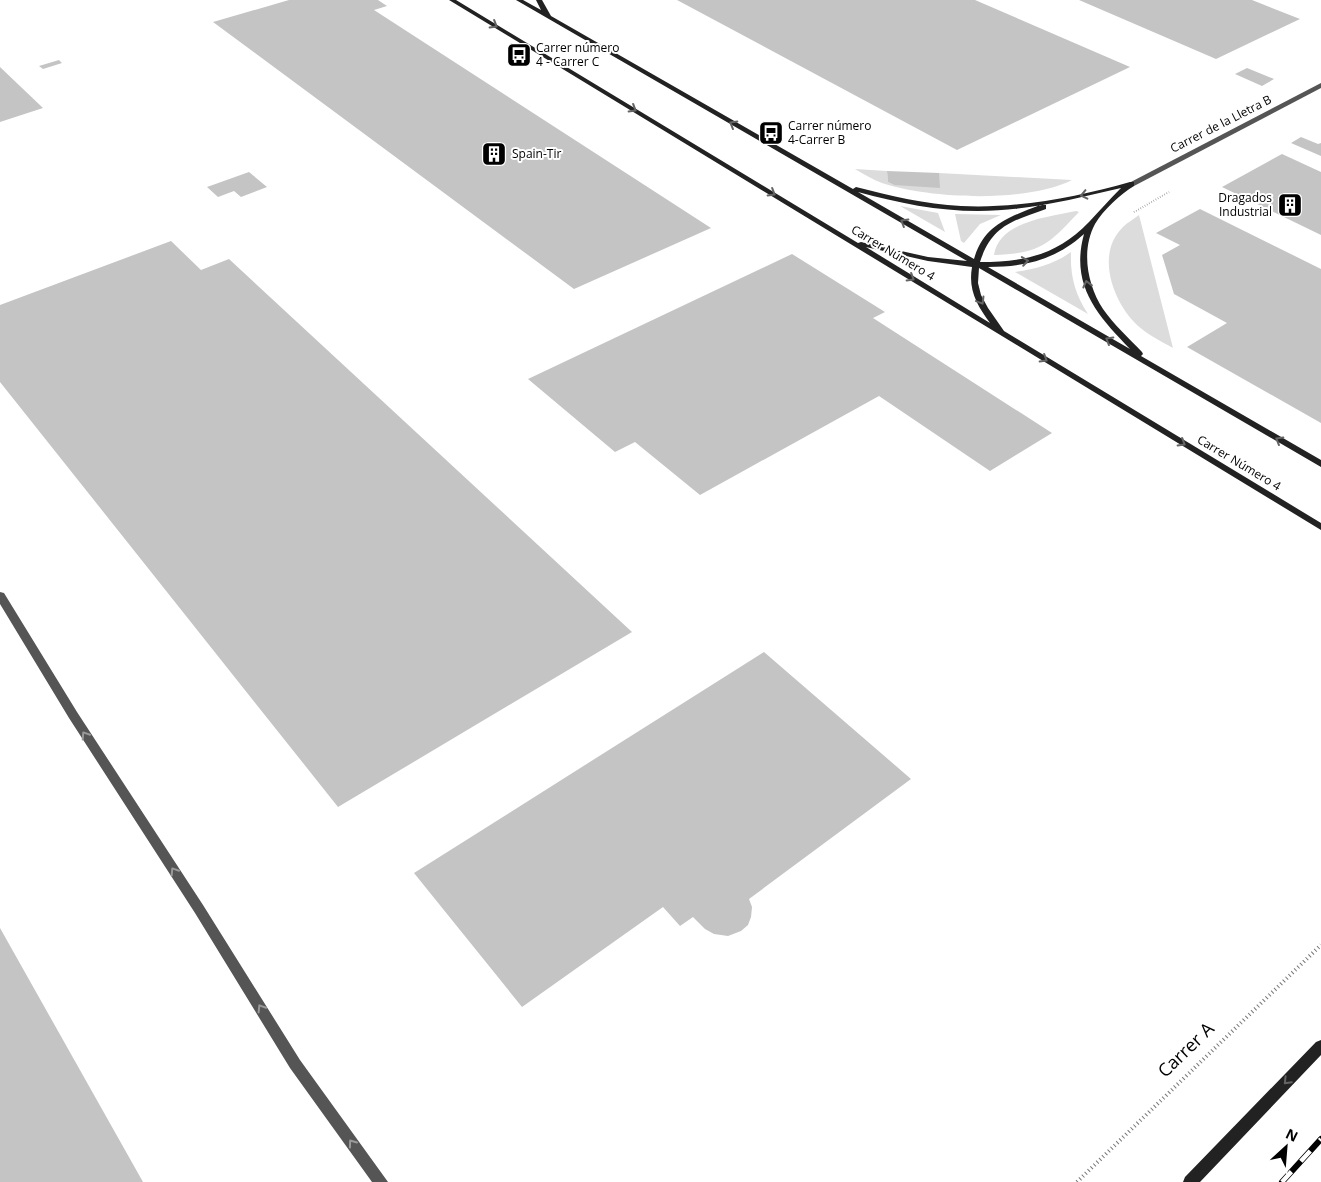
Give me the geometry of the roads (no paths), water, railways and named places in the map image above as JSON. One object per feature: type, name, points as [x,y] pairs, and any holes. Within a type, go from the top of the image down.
[{"type":"street","name":"Carrer Número 4","points":[[452,0],[1321,527]]},
{"type":"street","points":[[519,0],[1321,464]]},
{"type":"street","points":[[539,0],[541,6],[552,19]]},
{"type":"street","name":"Carrer de la Lletra B","points":[[1131,184],[1321,85]]},
{"type":"street","points":[[851,241],[931,260],[976,264],[1012,262],[1044,257],[1065,246],[1093,222],[1131,184]]},
{"type":"street","points":[[843,186],[910,202],[970,208],[995,208],[1055,201],[1131,184]]},
{"type":"street","points":[[1002,334],[977,297],[973,281],[980,250],[987,236],[997,227],[1055,201]]},
{"type":"street","points":[[1093,222],[1085,248],[1083,265],[1092,300],[1107,320],[1148,363]]},
{"type":"street","points":[[0,596],[73,715],[199,909],[295,1064],[381,1182]]},
{"type":"street","points":[[1190,1182],[1321,1046]]},
{"type":"railway","points":[[1282,1182],[1321,1139]]},
{"type":"place","name":"Carrer número 4 - Carrer C","points":[[519,55]]},
{"type":"place","name":"Carrer número 4-Carrer B","points":[[771,133]]},
{"type":"place","name":"Spain-Tir","points":[[494,154]]},
{"type":"place","name":"Dragados Industrial","points":[[1290,205]]}]
